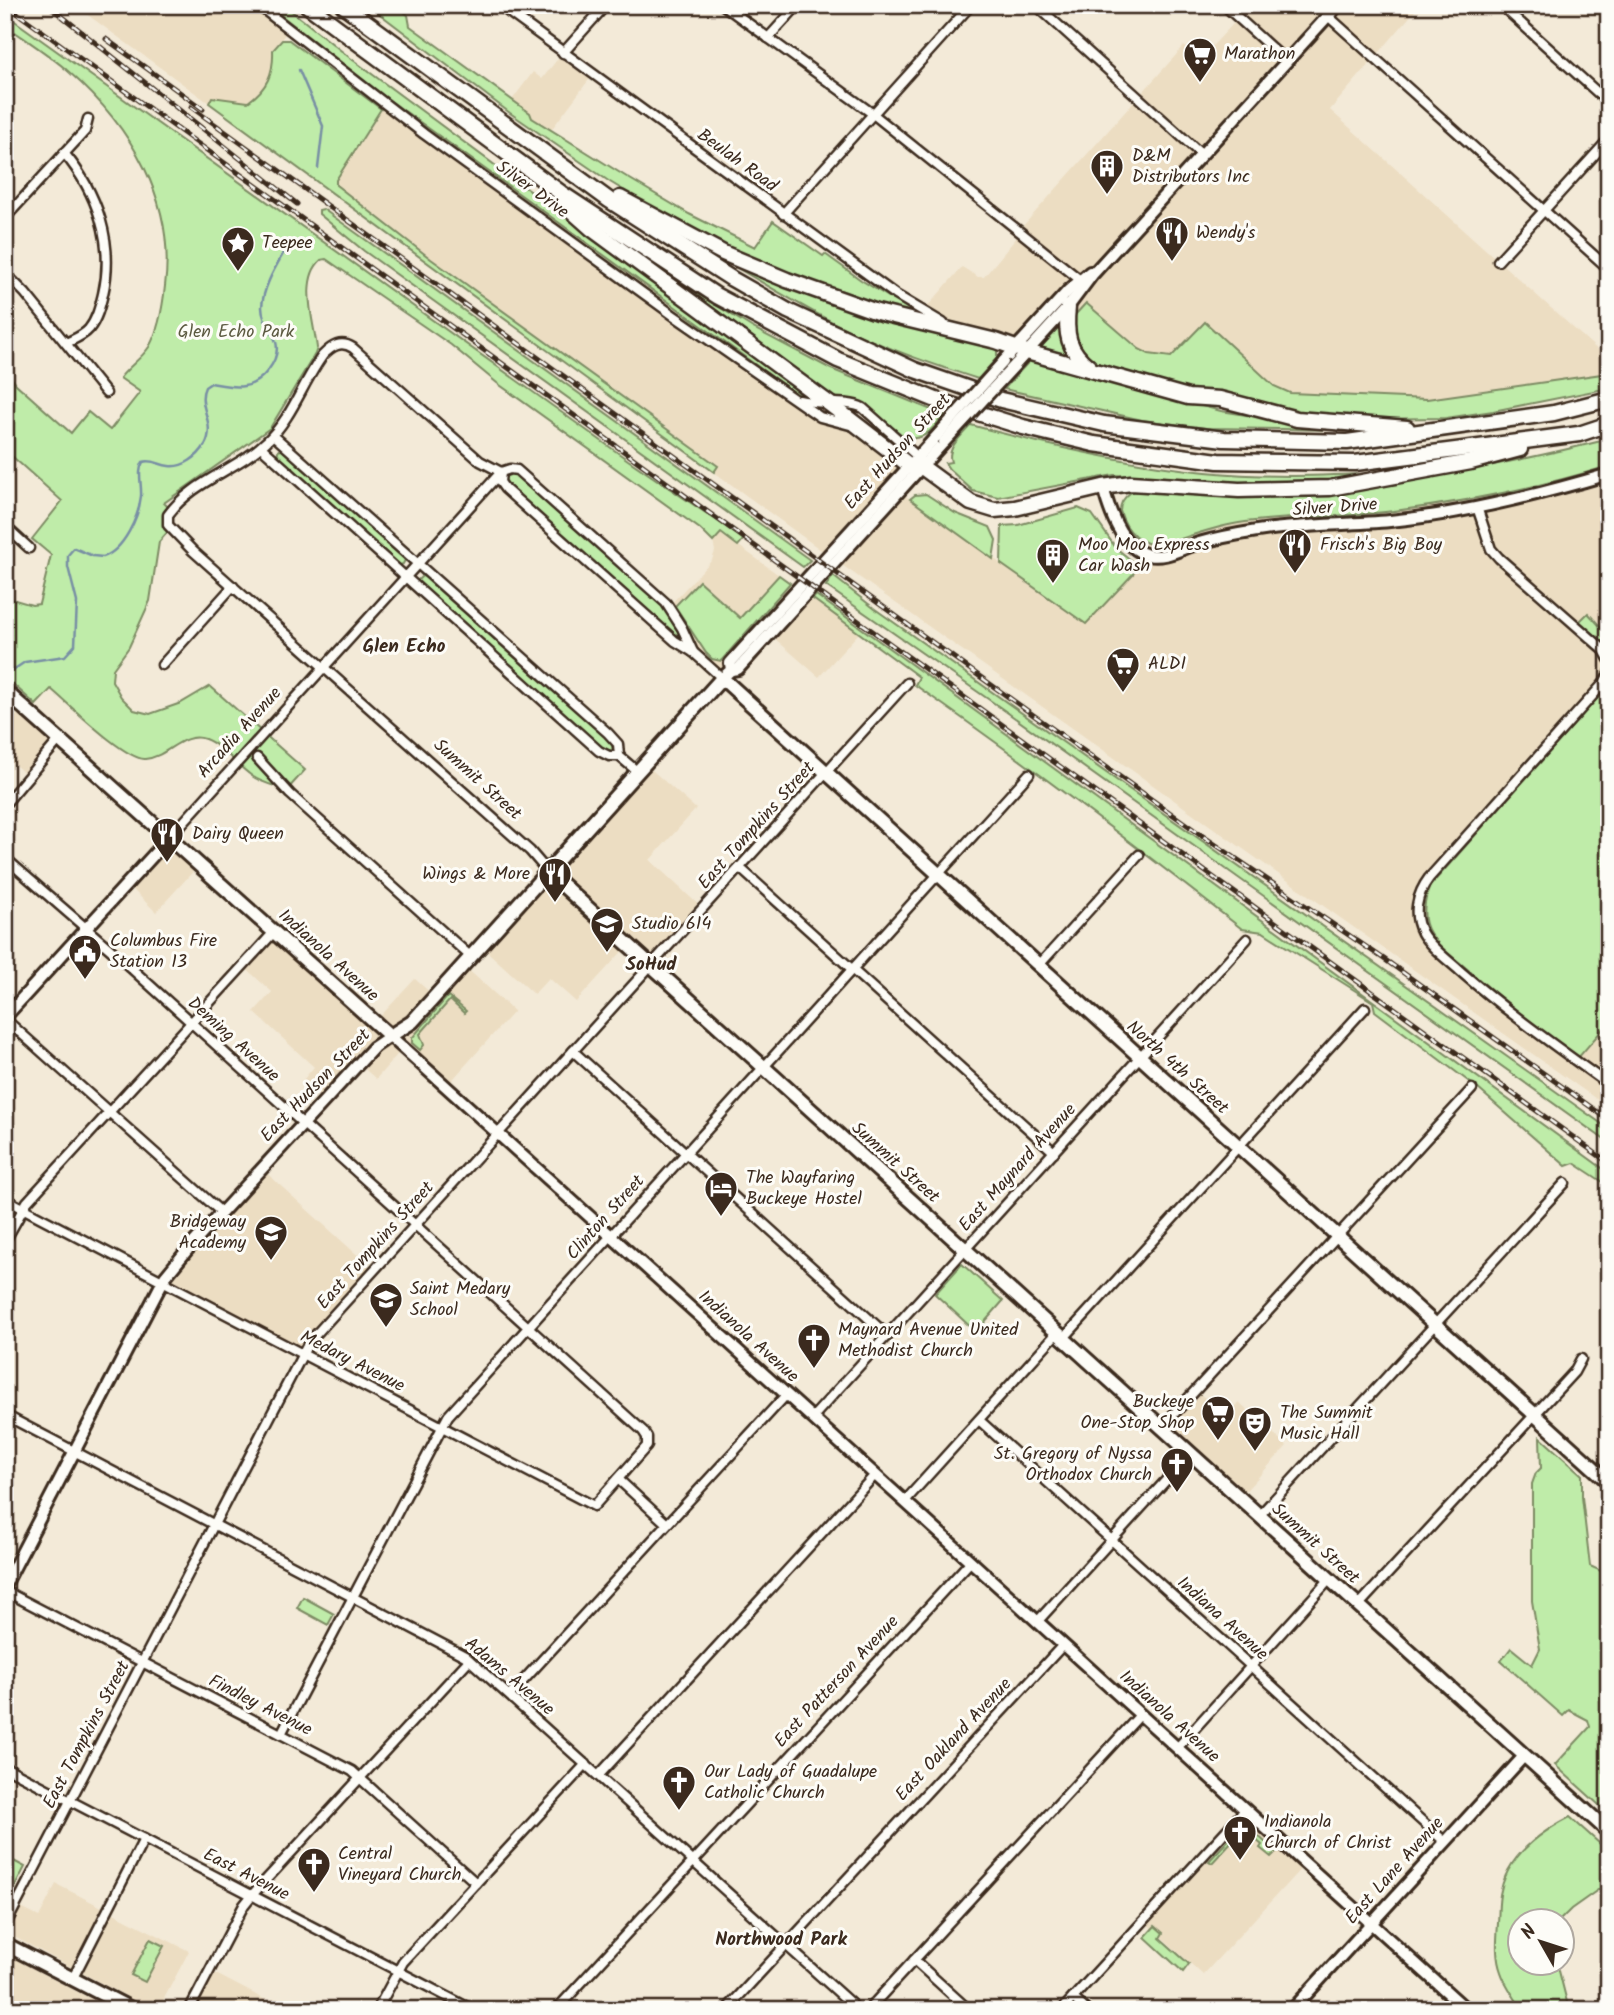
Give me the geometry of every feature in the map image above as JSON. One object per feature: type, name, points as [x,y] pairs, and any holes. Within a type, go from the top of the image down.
[{"type":"highway","points":[[307,5],[561,193],[717,296],[838,360],[936,400],[1023,427],[1094,444],[1218,461],[1355,463],[1579,434]]},
{"type":"highway","points":[[343,5],[609,200],[689,252],[788,311],[915,370],[1001,400],[1104,424],[1224,439],[1347,442],[1554,413],[1609,399]]},
{"type":"highway","points":[[493,143],[591,228],[863,429],[917,463],[971,503],[987,509],[1015,508],[1131,483],[1239,490],[1330,488],[1472,462],[1609,424]]},
{"type":"highway","points":[[546,154],[723,253],[786,280],[877,312],[962,333],[1188,397],[1220,399],[1297,419],[1406,428],[1461,426]]},
{"type":"highway","points":[[1068,307],[1067,336],[1076,356],[1093,370]]},
{"type":"main road","name":"East Hudson Street","points":[[390,1036],[412,1022],[726,674]]},
{"type":"main road","name":"North 4th Street","points":[[726,674],[826,772],[1533,1416],[1609,1482]]},
{"type":"main road","name":"Indianola Avenue","points":[[5,691],[390,1036]]},
{"type":"main road","name":"Summit Street","points":[[548,872],[1609,1832]]},
{"type":"main road","points":[[5,1944],[133,2010]]},
{"type":"street","name":"Silver Drive","points":[[258,5],[424,134],[790,397],[820,417],[863,429]]},
{"type":"street","name":"Beulah Road","points":[[499,5],[896,295],[922,313],[962,333]]},
{"type":"street","points":[[563,53],[606,5]]},
{"type":"street","points":[[723,5],[873,114],[1079,279]]},
{"type":"street","points":[[768,38],[798,5]]},
{"type":"street","points":[[783,214],[971,5]]},
{"type":"street","points":[[1036,5],[1202,155]]},
{"type":"street","points":[[1224,5],[1287,62]]},
{"type":"street","name":"East Hudson Street","points":[[939,440],[1003,362],[1021,350],[1068,307],[1102,265],[1338,5]]},
{"type":"street","points":[[1501,5],[1609,103]]},
{"type":"street","points":[[1328,16],[1609,269]]},
{"type":"street","points":[[5,218],[86,128],[88,119]]},
{"type":"street","points":[[1498,261],[1609,139]]},
{"type":"street","points":[[64,153],[85,181],[96,203],[107,258],[104,288],[93,322],[85,333],[66,344]]},
{"type":"street","name":"East Hudson Street","points":[[726,674],[730,663],[917,463],[1015,365],[1021,350],[1079,279],[1102,265]]},
{"type":"street","points":[[5,272],[106,393]]},
{"type":"street","points":[[620,756],[609,756],[599,751],[261,447],[274,435],[323,355],[332,346],[344,344],[353,348],[480,461],[501,472],[517,470],[666,603],[693,652]]},
{"type":"street","name":"Silver Drive","points":[[790,397],[811,403],[852,404],[863,408],[917,463]]},
{"type":"street","points":[[274,435],[608,733],[618,744],[620,756],[638,772]]},
{"type":"street","name":"Summit Street","points":[[261,447],[189,494],[167,515],[166,522],[170,529],[530,851],[548,872]]},
{"type":"street","points":[[501,472],[500,481],[505,489],[675,641],[726,674]]},
{"type":"street","name":"Arcadia Avenue","points":[[5,1018],[501,472]]},
{"type":"street","name":"Silver Drive","points":[[1103,487],[1125,539],[1135,549],[1147,555],[1163,556],[1201,543],[1258,531],[1391,521],[1477,507],[1609,474]]},
{"type":"street","points":[[1477,507],[1492,549],[1499,558],[1604,650],[1609,659]]},
{"type":"street","points":[[5,526],[29,548]]},
{"type":"street","points":[[162,665],[233,586]]},
{"type":"street","points":[[1609,674],[1604,683],[1429,878],[1422,887],[1416,911],[1423,935],[1442,954],[1527,1026],[1609,1085]]},
{"type":"street","name":"East Tompkins Street","points":[[5,1926],[302,1354],[314,1336],[907,683]]},
{"type":"street","points":[[5,804],[59,740]]},
{"type":"street","points":[[257,758],[290,793],[471,957]]},
{"type":"street","name":"Clinton Street","points":[[281,1734],[447,1416],[1029,774]]},
{"type":"street","points":[[1039,965],[1139,855]]},
{"type":"street","name":"Deming Avenue","points":[[5,858],[191,1022],[645,1434],[648,1440],[646,1449],[618,1479]]},
{"type":"street","points":[[740,868],[1054,1152]]},
{"type":"street","points":[[5,1241],[22,1208],[274,932]]},
{"type":"street","name":"East Maynard Avenue","points":[[813,1418],[1247,939]]},
{"type":"street","points":[[905,1501],[1365,1008]]},
{"type":"street","points":[[5,1018],[221,1212]]},
{"type":"street","name":"East Hudson Street","points":[[5,1585],[162,1281],[178,1259],[374,1047],[390,1036]]},
{"type":"street","name":"Indianola Avenue","points":[[390,1036],[1467,2010]]},
{"type":"street","points":[[573,1051],[888,1336]]},
{"type":"street","points":[[1161,1428],[1472,1089]]},
{"type":"street","points":[[1259,1516],[1565,1183]]},
{"type":"street","name":"Medary Avenue","points":[[5,1199],[594,1506],[618,1479]]},
{"type":"street","points":[[1358,1606],[1574,1372],[1581,1359]]},
{"type":"street","points":[[510,1695],[786,1395]]},
{"type":"street","name":"Adams Avenue","points":[[5,1415],[467,1658],[858,2010]]},
{"type":"street","name":"Indiana Avenue","points":[[979,1420],[1445,1842]]},
{"type":"street","points":[[1037,1622],[1190,1454]]},
{"type":"street","points":[[598,1775],[875,1475]]},
{"type":"street","points":[[618,1479],[667,1524]]},
{"type":"street","name":"East Patterson Avenue","points":[[555,2010],[971,1561]]},
{"type":"street","points":[[1177,1748],[1329,1580]]},
{"type":"street","name":"Findley Avenue","points":[[5,1591],[352,1771],[476,1882]]},
{"type":"street","name":"East Oakland Avenue","points":[[726,2010],[1063,1645]]},
{"type":"street","points":[[190,2010],[244,1905],[361,1779],[467,1658]]},
{"type":"street","points":[[868,2010],[1140,1715]]},
{"type":"street","name":"East Lane Avenue","points":[[1292,2010],[1524,1756]]},
{"type":"street","points":[[377,2010],[398,1970],[586,1764]]},
{"type":"street","name":"East Avenue","points":[[5,1767],[474,2010]]},
{"type":"street","points":[[1062,2010],[1245,1810]]},
{"type":"street","points":[[73,1978],[144,1839]]},
{"type":"street","points":[[914,1960],[969,2010]]},
{"type":"street","points":[[1073,1998],[1086,2010]]},
{"type":"shaded area","points":[[74,5],[268,5],[292,25],[273,50],[274,67],[259,94],[248,102],[213,97],[209,103]]},
{"type":"shaded area","points":[[1251,5],[1420,5],[1330,110],[1609,360],[1609,373],[1427,399],[1290,393],[1275,386],[1171,357],[1149,354],[1139,349],[1086,303],[1073,320],[1060,327],[1040,348],[997,350],[919,331],[921,317],[928,306],[962,267],[978,277],[984,277],[1022,231],[1022,227],[1184,46],[1200,59]]},
{"type":"shaded area","points":[[563,52],[594,73],[551,130],[512,100],[533,72],[542,79]]},
{"type":"shaded area","points":[[388,99],[789,389],[812,400],[835,401],[905,453],[897,490],[1086,624],[1133,574],[1142,542],[1152,546],[1236,523],[1392,512],[1479,497],[1581,475],[1609,466],[1609,1108],[832,558],[714,472],[718,465],[431,259],[336,185],[336,180]]},
{"type":"shaded area","points":[[721,533],[859,633],[819,677],[766,631],[722,678],[693,652],[669,606],[712,560],[715,551],[713,542]]},
{"type":"shaded area","points":[[23,709],[57,740],[27,775],[5,757],[5,729]]},
{"type":"shaded area","points":[[645,764],[696,809],[650,860],[703,909],[651,966],[628,945],[576,1002],[549,978],[534,994],[480,945]]},
{"type":"shaded area","points":[[169,835],[200,864],[156,912],[126,883]]},
{"type":"shaded area","points":[[274,932],[375,1022],[415,979],[434,996],[463,965],[514,1011],[445,1088],[402,1049],[376,1079],[359,1064],[325,1100],[303,1080],[314,1067],[254,1012],[272,992],[243,966]]},
{"type":"shaded area","name":"Bridgeway Academy","points":[[261,1168],[375,1271],[302,1354],[162,1281]]},
{"type":"shaded area","points":[[1196,1390],[1225,1416],[1239,1402],[1287,1446],[1239,1498],[1161,1428]]},
{"type":"shaded area","points":[[1245,1809],[1305,1864],[1203,1975],[1144,1921]]},
{"type":"shaded area","points":[[56,1884],[189,1951],[158,2010],[152,2010],[7,1933],[19,1907],[39,1917]]},
{"type":"shaded area","points":[[5,1954],[112,2010],[5,2010]]},
{"type":"shaded area","points":[[214,1973],[285,2010],[194,2010]]},
{"type":"green space","points":[[268,5],[284,5],[349,57],[611,251],[814,397],[812,400],[789,389],[388,99]]},
{"type":"green space","points":[[368,5],[395,5],[408,15],[410,26],[530,113],[532,118],[689,214],[755,247],[773,221],[823,256],[825,254],[921,317],[857,301],[715,243],[669,218],[610,182],[510,113]]},
{"type":"green space","name":"Glen Echo Park","points":[[5,14],[628,460],[744,539],[738,546],[721,533],[713,542],[700,529],[497,383],[451,345],[326,259],[321,260],[314,268],[309,290],[317,348],[315,354],[270,428],[164,503],[171,510],[170,529],[159,542],[150,601],[129,647],[113,669],[112,681],[121,697],[134,710],[150,714],[181,703],[210,686],[305,770],[287,790],[256,778],[218,746],[197,738],[181,742],[153,758],[136,757],[111,741],[51,689],[36,705],[5,677],[5,643],[11,635],[5,630],[5,597],[32,605],[39,604],[51,555],[32,539],[62,501],[5,450],[5,369],[16,384],[71,433],[88,412],[110,430],[140,392],[120,378],[146,351],[155,333],[163,301],[167,255],[156,196],[130,141],[112,116],[69,72],[5,25]]},
{"type":"green space","points":[[282,40],[289,40],[381,109],[336,180],[336,185],[431,259],[718,466],[714,472],[209,103],[212,97],[248,102],[255,97],[268,80],[273,50]]},
{"type":"green space","points":[[323,209],[810,560],[803,567],[364,251],[319,214],[319,210]]},
{"type":"green space","points":[[725,261],[876,319],[993,347],[997,350],[997,358],[978,379],[914,357],[836,324]]},
{"type":"green space","points":[[665,274],[753,328],[831,369],[944,415],[923,436],[905,437],[861,403],[835,401]]},
{"type":"green space","points":[[1086,303],[1139,349],[1149,354],[1171,357],[1205,322],[1274,386],[1290,393],[1427,399],[1609,373],[1609,388],[1446,418],[1358,419],[1309,415],[1233,402],[1091,362],[1073,343],[1075,315]]},
{"type":"green space","points":[[1060,327],[1063,343],[1071,359],[1040,351]]},
{"type":"green space","points":[[1033,357],[1221,411],[1342,430],[1206,428],[1142,420],[1004,389]]},
{"type":"green space","points":[[971,425],[1087,453],[1176,469],[1272,476],[1382,473],[1295,487],[1114,475],[998,497],[973,491],[945,463],[951,462],[953,447]]},
{"type":"green space","points":[[1609,439],[1609,466],[1530,487],[1421,507],[1239,523],[1162,545],[1147,543],[1135,536],[1120,511],[1125,497],[1139,490],[1171,489],[1257,497],[1323,494],[1453,473]]},
{"type":"green space","points":[[284,449],[402,555],[405,560],[403,564],[398,566],[277,457],[278,451]]},
{"type":"green space","points":[[514,472],[662,605],[679,635],[673,634],[504,484],[504,475]]},
{"type":"green space","points":[[926,494],[955,513],[990,527],[996,540],[993,559],[910,499],[915,495]]},
{"type":"green space","points":[[1078,508],[1092,514],[1116,548],[1136,564],[1133,574],[1086,624],[1001,564],[1002,526],[1018,525]]},
{"type":"green space","points":[[779,575],[790,583],[721,661],[712,659],[706,653],[675,606],[699,581],[740,618]]},
{"type":"green space","points":[[422,576],[428,577],[611,741],[613,751],[603,749],[418,584],[417,581]]},
{"type":"green space","points":[[833,576],[875,609],[1609,1129],[1609,1143],[826,586]]},
{"type":"green space","points":[[816,595],[1609,1173],[1609,1186],[1574,1163],[1566,1166],[1476,1087],[1375,1011],[1373,1002],[1263,932],[1242,929],[1162,866],[915,685],[919,677],[813,599]]},
{"type":"green space","points":[[1588,613],[1609,636],[1609,648],[1579,622]]},
{"type":"green space","points":[[1609,685],[1609,1022],[1578,1058],[1441,947],[1427,928],[1424,910],[1430,886]]},
{"type":"green space","points":[[448,996],[466,1011],[464,1013],[450,1000],[420,1034],[424,1045],[420,1050],[412,1043],[412,1038]]},
{"type":"green space","points":[[962,1264],[1003,1301],[976,1332],[935,1294]]},
{"type":"green space","points":[[1540,1437],[1582,1475],[1590,1566],[1609,1578],[1609,1589],[1602,1591],[1609,1631],[1609,1814],[1555,1765],[1590,1727],[1588,1720],[1569,1710],[1563,1716],[1501,1661],[1511,1648],[1532,1665],[1540,1649],[1532,1601],[1532,1484],[1541,1468]]},
{"type":"green space","points":[[303,1597],[334,1614],[328,1625],[297,1608]]},
{"type":"green space","points":[[1570,1817],[1609,1852],[1609,1882],[1575,1906],[1506,1906],[1506,1976],[1560,1976],[1569,2010],[1522,2010],[1505,1982],[1498,1960],[1499,1902],[1511,1866],[1527,1846]]},
{"type":"green space","points":[[1244,1823],[1276,1852],[1271,1857],[1260,1848],[1262,1845],[1243,1829],[1212,1863],[1209,1861]]},
{"type":"green space","points":[[8,1858],[25,1867],[8,1900],[5,1898],[5,1890],[12,1876],[5,1872]]},
{"type":"green space","points":[[1155,1926],[1163,1933],[1160,1938],[1189,1964],[1183,1972],[1145,1937]]},
{"type":"green space","points":[[150,1939],[164,1946],[145,1982],[131,1975]]},
{"type":"waterway","points":[[299,70],[323,126],[318,168]]},
{"type":"waterway","points":[[13,670],[25,662],[65,656],[75,645],[77,602],[68,567],[68,555],[74,548],[103,557],[124,540],[140,504],[140,470],[143,462],[180,465],[190,461],[202,449],[209,429],[203,401],[205,387],[211,383],[236,387],[250,384],[263,376],[273,363],[276,342],[262,307],[271,276],[287,247]]},
{"type":"railway","points":[[6,5],[1609,1163]]},
{"type":"railway","points":[[48,5],[297,204]]},
{"type":"railway","points":[[106,39],[203,109]]},
{"type":"railway","points":[[191,107],[1011,699],[1200,834],[1384,959],[1609,1120]]},
{"type":"place","name":"Marathon","points":[[1200,84]]},
{"type":"place","name":"D&M Distributors Inc","points":[[1107,196]]},
{"type":"place","name":"Wendy's","points":[[1172,263]]},
{"type":"place","name":"Teepee","points":[[238,273]]},
{"type":"place","name":"Frisch's Big Boy","points":[[1295,575]]},
{"type":"place","name":"Moo Moo Express Car Wash","points":[[1053,585]]},
{"type":"place","name":"ALDI","points":[[1123,694]]},
{"type":"place","name":"Dairy Queen","points":[[167,864]]},
{"type":"place","name":"Wings & More","points":[[555,904]]},
{"type":"place","name":"Studio 614","points":[[607,954]]},
{"type":"place","name":"Columbus Fire Station 13","points":[[85,981]]},
{"type":"place","name":"The Wayfaring Buckeye Hostel","points":[[721,1218]]},
{"type":"place","name":"Bridgeway Academy","points":[[271,1262]]},
{"type":"place","name":"Saint Medary School","points":[[386,1329]]},
{"type":"place","name":"Maynard Avenue United Methodist Church","points":[[814,1370]]},
{"type":"place","name":"Buckeye One-Stop Shop","points":[[1218,1442]]},
{"type":"place","name":"The Summit Music Hall","points":[[1255,1453]]},
{"type":"place","name":"St. Gregory of Nyssa Orthodox Church","points":[[1177,1494]]},
{"type":"place","name":"Our Lady of Guadalupe Catholic Church","points":[[679,1812]]},
{"type":"place","name":"Indianola Church of Christ","points":[[1240,1862]]},
{"type":"place","name":"Central Vineyard Church","points":[[314,1894]]},
{"type":"district","name":"Glen Echo","points":[[404,647]]},
{"type":"district","name":"SoHud","points":[[651,965]]},
{"type":"district","name":"Northwood Park","points":[[781,1940]]}]
